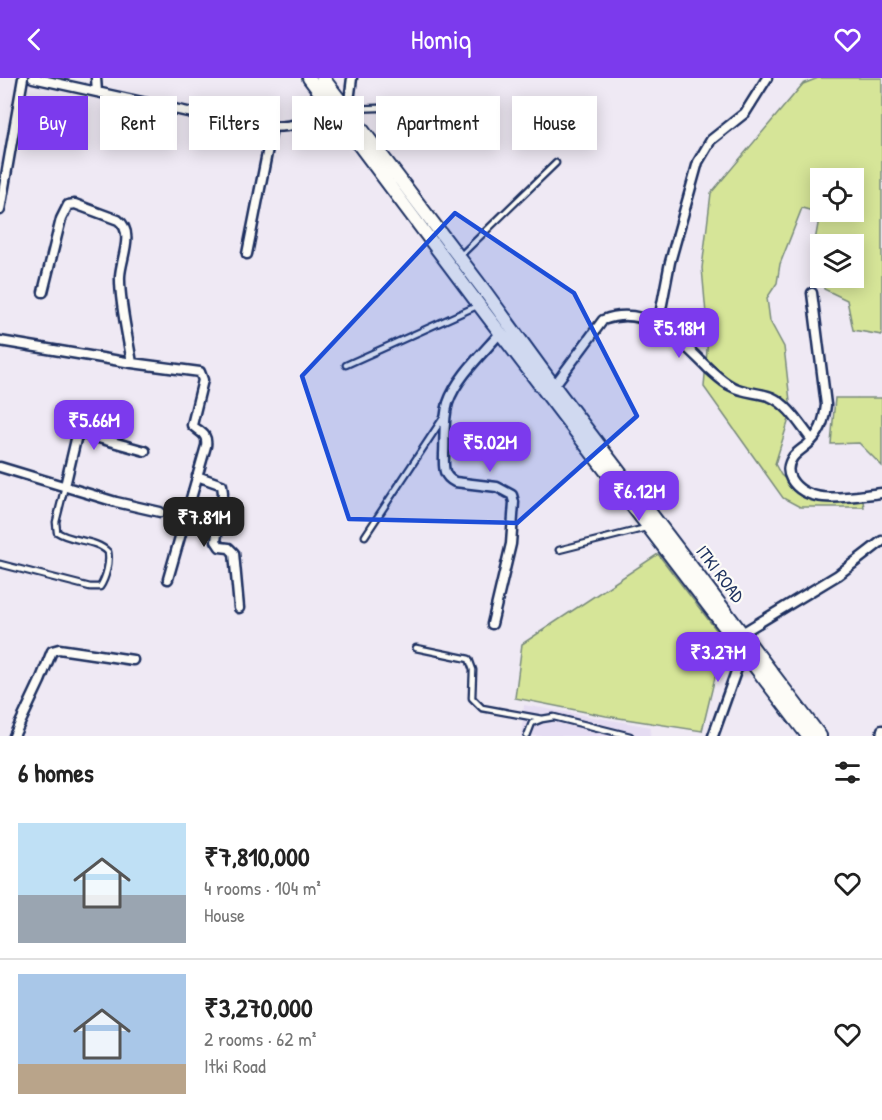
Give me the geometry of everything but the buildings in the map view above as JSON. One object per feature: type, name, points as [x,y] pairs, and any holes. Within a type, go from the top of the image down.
[{"type":"main road","points":[[309,78],[329,96]]},
{"type":"main road","points":[[323,78],[335,96]]},
{"type":"main road","points":[[364,137],[460,266],[501,333],[648,527],[744,641],[808,736]]},
{"type":"main road","points":[[364,137],[460,266]]},
{"type":"main road","name":"ITKI ROAD","points":[[479,297],[554,386],[744,641],[820,736]]},
{"type":"street","points":[[0,210],[23,78]]},
{"type":"street","points":[[33,78],[189,112]]},
{"type":"street","points":[[96,78],[96,92]]},
{"type":"street","points":[[348,96],[352,78]]},
{"type":"street","points":[[658,325],[670,262],[698,162],[711,140],[745,113],[767,78]]},
{"type":"street","points":[[248,254],[268,150]]},
{"type":"street","points":[[43,292],[61,219],[68,205],[75,204],[124,224],[126,234],[120,278],[132,363]]},
{"type":"street","points":[[812,293],[825,405],[821,429],[794,456],[789,465],[789,476],[795,485],[805,492],[818,496],[882,493]]},
{"type":"street","points":[[554,386],[603,320],[614,316],[630,315],[669,331],[730,386],[770,397],[779,402],[788,409],[812,440]]},
{"type":"street","points":[[492,624],[511,544],[514,502],[512,495],[497,487],[455,482],[445,475],[444,470],[446,413],[455,389],[501,333]]},
{"type":"street","points":[[0,341],[132,363],[196,370],[203,375],[192,425],[203,432],[207,441],[168,579]]},
{"type":"street","points":[[64,486],[75,439],[80,434],[145,451]]},
{"type":"street","points":[[0,467],[116,502],[160,512]]},
{"type":"street","points":[[197,476],[222,485],[223,493],[216,541],[219,547],[229,548],[234,553],[239,608]]},
{"type":"street","points":[[713,736],[744,641],[882,541]]},
{"type":"street","points":[[14,736],[52,651],[59,649],[133,660]]},
{"type":"street","points":[[881,736],[882,730]]},
{"type":"lane","points":[[460,266],[556,163]]},
{"type":"lane","points":[[346,365],[479,297]]},
{"type":"lane","points":[[365,536],[446,413]]},
{"type":"lane","points":[[0,564],[90,587],[100,587],[109,558],[108,552],[100,546],[62,536],[57,532],[56,522],[64,486]]},
{"type":"lane","points":[[559,550],[648,527]]},
{"type":"lane","points":[[416,648],[469,659],[473,670],[472,698],[482,708],[542,719]]},
{"type":"lane","points":[[527,736],[532,723],[554,717],[630,736]]},
{"type":"highlighted area","points":[[455,213],[574,293],[637,416],[517,523],[349,519],[302,376]]},
{"type":"shaded area","points":[[524,705],[651,727],[650,736],[521,736]]},
{"type":"green space","points":[[818,78],[882,78],[882,335],[853,330],[847,300],[824,289],[864,288],[864,234],[816,234],[818,222],[864,222],[864,168],[810,168],[810,210],[802,208],[780,264],[777,283],[767,298],[770,321],[784,347],[790,401],[790,416],[775,464],[781,475],[801,493],[862,496],[864,507],[800,507],[783,498],[704,387],[708,337],[702,268],[711,193],[803,84]]},
{"type":"green space","points":[[835,398],[882,398],[882,466],[859,443],[831,444]]},
{"type":"green space","points":[[658,554],[724,640],[702,731],[606,716],[515,698],[522,644]]}]
